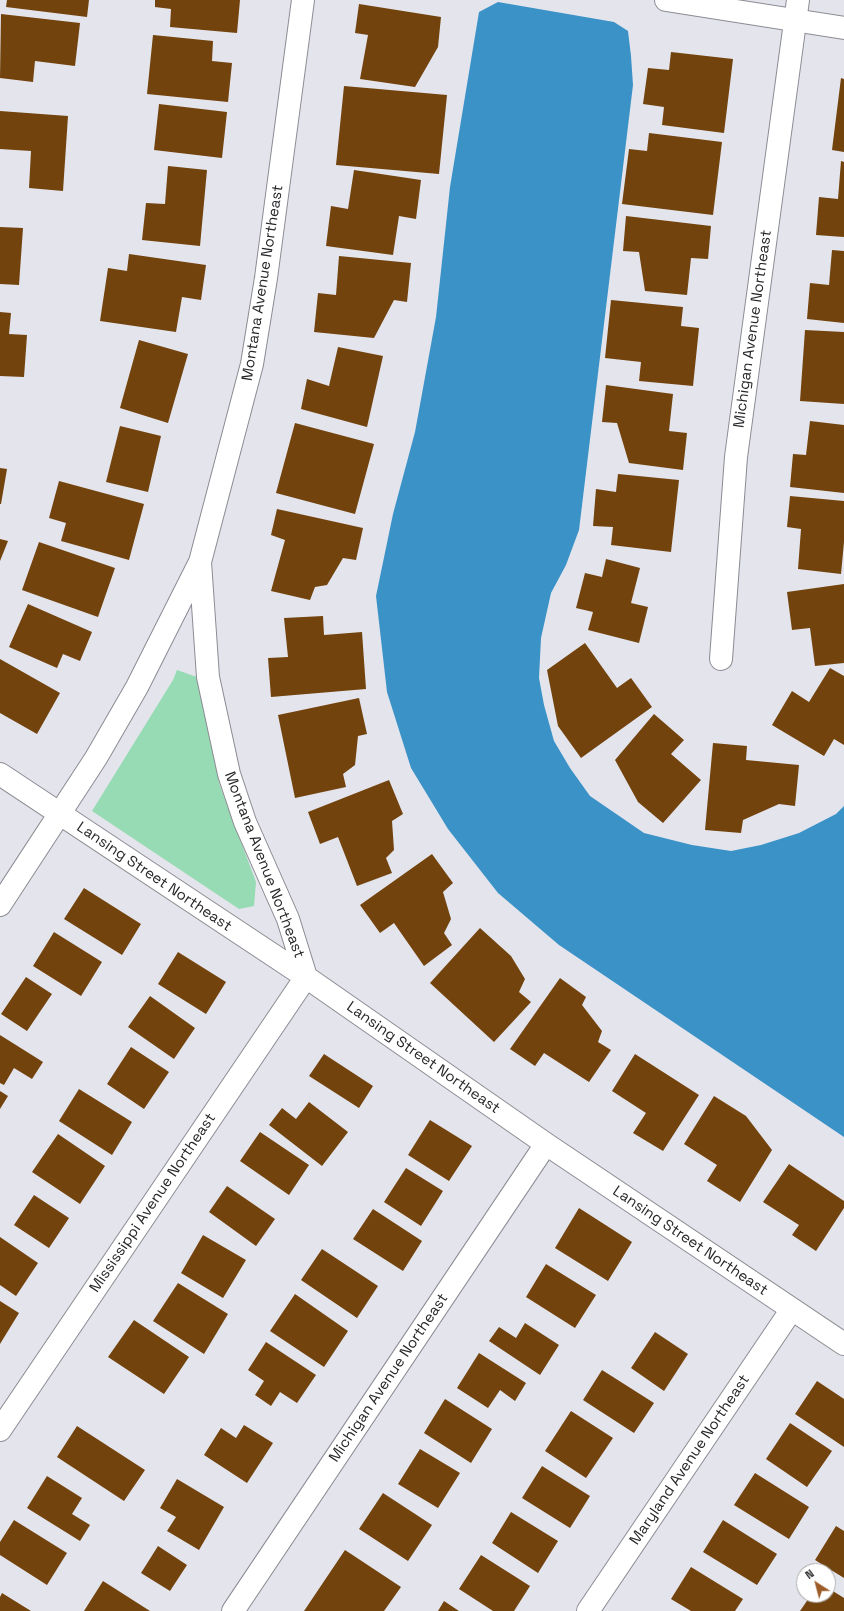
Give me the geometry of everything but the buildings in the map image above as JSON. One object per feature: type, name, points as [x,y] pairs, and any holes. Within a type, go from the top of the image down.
[{"type":"street","name":"Montana Avenue Northeast","points":[[0,905],[61,814],[96,758],[137,687],[200,562],[252,364],[266,278],[303,0]]},
{"type":"street","points":[[666,0],[796,10],[844,28]]},
{"type":"street","name":"Michigan Avenue Northeast","points":[[721,659],[736,457],[796,10]]},
{"type":"street","name":"Montana Avenue Northeast","points":[[200,562],[208,677],[229,774],[245,822],[288,919],[306,977]]},
{"type":"street","name":"Lansing Street Northeast","points":[[0,774],[306,977],[546,1144],[844,1344]]},
{"type":"street","name":"Mississippi Avenue Northeast","points":[[0,1430],[306,977]]},
{"type":"street","name":"Michigan Avenue Northeast","points":[[232,1611],[546,1144]]},
{"type":"street","name":"Maryland Avenue Northeast","points":[[588,1611],[792,1310]]},
{"type":"green space","points":[[177,670],[197,677],[220,786],[256,882],[254,906],[239,909],[92,811],[173,680]]},
{"type":"water","points":[[498,2],[614,22],[628,31],[631,56],[633,85],[579,530],[566,565],[551,593],[541,638],[539,678],[544,705],[554,741],[570,768],[590,796],[644,833],[692,845],[731,851],[761,845],[799,833],[836,814],[844,806],[844,1137],[559,945],[498,893],[448,829],[411,768],[387,692],[376,596],[393,514],[415,432],[436,317],[450,187],[479,12]]}]
